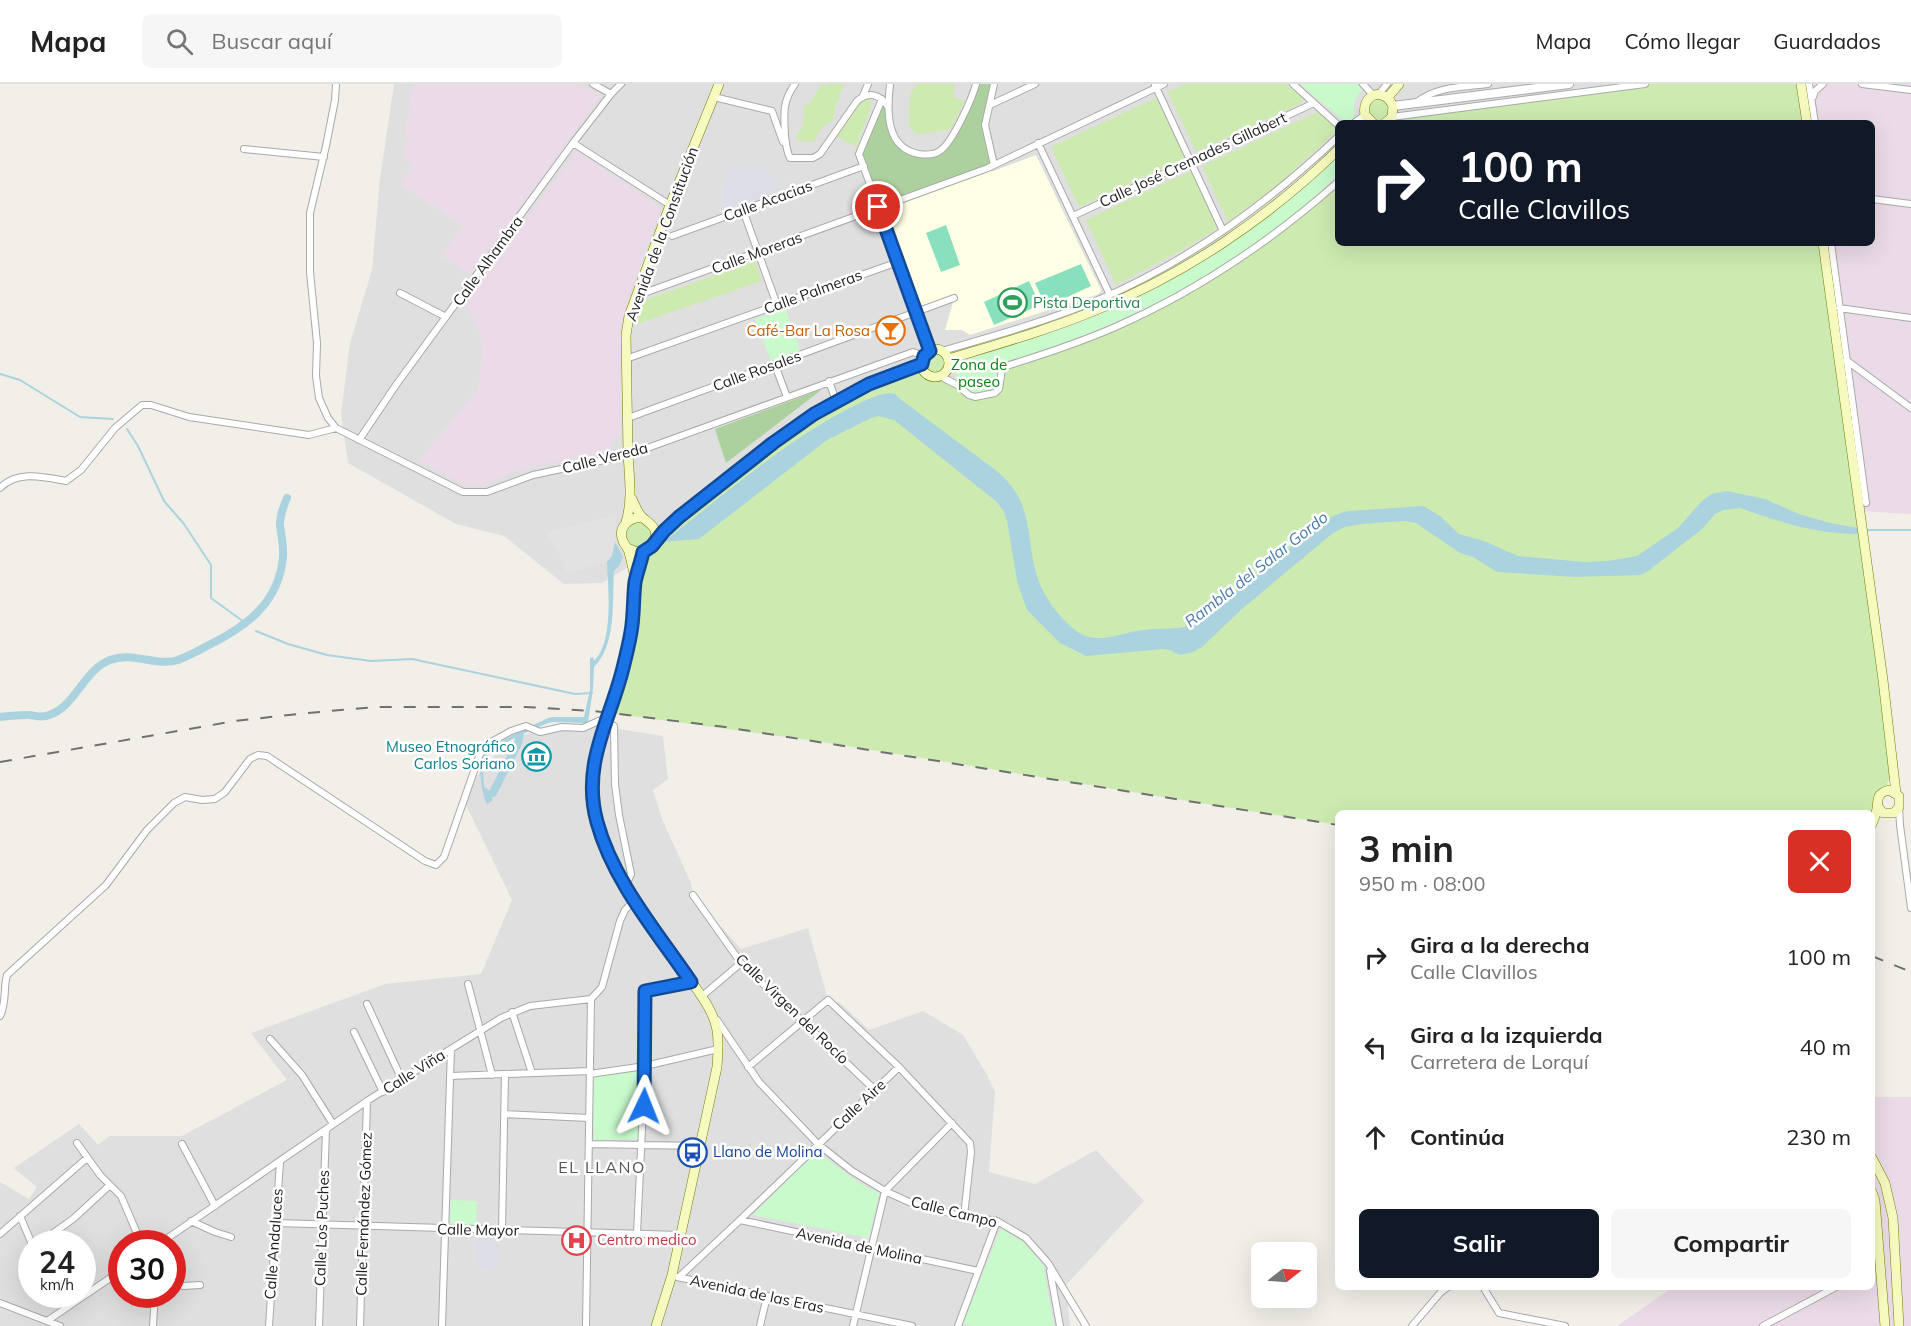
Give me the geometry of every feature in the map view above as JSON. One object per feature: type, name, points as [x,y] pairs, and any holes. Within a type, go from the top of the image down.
[{"type":"main road","name":"Avenida de la Constitución","points":[[631,497],[626,359],[629,316],[670,205],[719,84]]},
{"type":"main road","points":[[1367,120],[1364,106],[1366,101],[1383,98],[1399,84]]},
{"type":"main road","points":[[1801,84],[1807,120]]},
{"type":"main road","points":[[1383,98],[1389,120]]},
{"type":"main road","points":[[949,359],[1061,324],[1149,285],[1191,262],[1256,220],[1298,187],[1335,153]]},
{"type":"main road","points":[[1823,246],[1883,680],[1896,793],[1900,800],[1899,807],[1884,812],[1875,820]]},
{"type":"main road","points":[[627,548],[643,552],[652,546],[679,517],[786,433],[836,401],[925,357],[942,351],[949,359],[948,368],[940,376],[928,375],[923,369],[925,357]]},
{"type":"main road","points":[[631,497],[636,508],[655,530],[655,541]]},
{"type":"main road","points":[[631,497],[630,510],[621,533],[636,580]]},
{"type":"main road","points":[[626,522],[637,517],[660,523],[679,517]]},
{"type":"main road","points":[[643,552],[636,580],[631,633],[594,767],[595,813],[603,840],[626,885],[709,1008],[717,1029],[718,1049],[717,1067],[680,1235],[675,1276],[656,1326]]},
{"type":"main road","points":[[1884,812],[1876,803],[1878,796],[1885,791],[1891,774],[1891,756]]},
{"type":"main road","points":[[1885,791],[1896,793]]},
{"type":"main road","points":[[1875,1164],[1885,1183],[1893,1218],[1899,1326]]},
{"type":"main road","points":[[1875,1201],[1875,1266],[1885,1326]]},
{"type":"street","name":"Calle Vereda","points":[[336,84],[324,157],[310,213],[310,272],[317,343],[316,376],[319,398],[328,418],[336,428],[463,492],[487,492],[532,475],[628,455],[913,352],[925,357]]},
{"type":"street","points":[[592,84],[611,94]]},
{"type":"street","name":"Calle Alhambra","points":[[358,440],[573,143],[621,84]]},
{"type":"street","points":[[786,150],[783,111],[795,84]]},
{"type":"street","points":[[863,96],[868,84]]},
{"type":"street","points":[[890,84],[888,107],[891,130],[903,148],[921,155],[940,151],[954,132],[976,84]]},
{"type":"street","points":[[994,84],[985,125],[994,165]]},
{"type":"street","points":[[990,105],[1035,84]]},
{"type":"street","name":"Calle Moreras","points":[[636,296],[879,209],[994,165],[1164,84]]},
{"type":"street","points":[[1293,84],[1335,122]]},
{"type":"street","points":[[1363,84],[1383,98],[1416,103],[1569,84]]},
{"type":"street","points":[[1383,98],[1388,84]]},
{"type":"street","points":[[1416,103],[1438,90],[1488,84]]},
{"type":"street","points":[[1396,120],[1645,84]]},
{"type":"street","points":[[1809,84],[1815,120]]},
{"type":"street","points":[[1812,104],[1815,91],[1823,84]]},
{"type":"street","points":[[1862,84],[1911,90]]},
{"type":"street","points":[[1156,86],[1223,231]]},
{"type":"street","points":[[714,97],[772,111],[790,159],[797,160],[813,158],[820,154],[857,101],[863,96],[869,94],[882,99],[888,107]]},
{"type":"street","points":[[882,99],[859,154],[916,312],[925,357]]},
{"type":"street","name":"Calle José Cremades Gillabert","points":[[1073,216],[1314,103]]},
{"type":"street","points":[[942,351],[1041,321],[1110,295],[1179,259],[1274,194],[1335,140]]},
{"type":"street","points":[[573,143],[670,205]]},
{"type":"street","points":[[1038,143],[1110,295]]},
{"type":"street","points":[[244,149],[324,157]]},
{"type":"street","name":"Calle Acacias","points":[[672,236],[864,166]]},
{"type":"street","points":[[940,376],[975,397],[995,393],[999,389],[1002,369],[1006,366],[1068,346],[1113,328],[1201,284],[1283,229],[1335,185]]},
{"type":"street","points":[[1875,199],[1911,204]]},
{"type":"street","points":[[743,210],[777,305]]},
{"type":"street","points":[[1831,246],[1866,503]]},
{"type":"street","name":"Calle Palmeras","points":[[626,359],[898,262]]},
{"type":"street","points":[[400,293],[446,317]]},
{"type":"street","name":"Calle Rosales","points":[[627,418],[954,298]]},
{"type":"street","points":[[1839,308],[1911,318]]},
{"type":"street","points":[[1846,360],[1911,408]]},
{"type":"street","points":[[775,365],[787,397]]},
{"type":"street","points":[[829,381],[836,401]]},
{"type":"street","points":[[0,488],[21,477],[35,476],[66,481],[81,471],[115,428],[142,405],[151,405],[189,417],[309,435],[336,428]]},
{"type":"street","points":[[0,1016],[6,999],[4,986],[7,975],[106,885],[147,830],[174,803],[185,797],[202,800],[215,799],[225,792],[250,759],[258,755],[267,756],[424,861],[436,865],[444,857],[480,754],[493,741],[526,726],[540,732],[562,727],[583,728],[601,720],[614,726],[618,814],[631,874],[626,885]]},
{"type":"street","points":[[1899,807],[1911,908]]},
{"type":"street","points":[[1884,812],[1900,825]]},
{"type":"street","name":"Calle Virgen del Rocío","points":[[693,895],[741,963],[875,1090]]},
{"type":"street","points":[[586,1326],[591,999],[602,987],[620,921],[625,910],[635,900]]},
{"type":"street","points":[[701,997],[741,963]]},
{"type":"street","points":[[637,1233],[645,1066],[645,991],[691,982]]},
{"type":"street","points":[[468,984],[492,1075]]},
{"type":"street","name":"Calle Viña","points":[[178,1230],[367,1101],[512,1012],[542,1004],[591,999]]},
{"type":"street","points":[[748,1067],[828,1000],[899,1067],[970,1143],[964,1216]]},
{"type":"street","points":[[367,1004],[402,1080]]},
{"type":"street","name":"Calle Campo","points":[[709,1008],[759,1082],[818,1143],[852,1171],[885,1191],[909,1202],[964,1216],[997,1221],[1026,1238],[1048,1263],[1086,1326]]},
{"type":"street","points":[[512,1012],[532,1073]]},
{"type":"street","points":[[354,1032],[383,1092]]},
{"type":"street","points":[[270,1039],[302,1075],[333,1124]]},
{"type":"street","points":[[442,1326],[452,1049]]},
{"type":"street","points":[[450,1076],[590,1072],[645,1066],[718,1049]]},
{"type":"street","name":"Calle Aire","points":[[675,1276],[740,1220],[899,1067]]},
{"type":"street","points":[[502,1230],[505,1074]]},
{"type":"street","name":"Calle Fernández Gómez","points":[[360,1326],[367,1101]]},
{"type":"street","points":[[504,1114],[589,1118]]},
{"type":"street","points":[[853,1326],[885,1191],[952,1124]]},
{"type":"street","name":"Calle Los Puches","points":[[319,1326],[326,1130]]},
{"type":"street","points":[[77,1143],[87,1158],[121,1196],[136,1230]]},
{"type":"street","points":[[182,1144],[215,1206]]},
{"type":"street","points":[[589,1144],[699,1146]]},
{"type":"street","points":[[0,1234],[87,1158]]},
{"type":"street","name":"Calle Andaluces","points":[[269,1326],[280,1162]]},
{"type":"street","points":[[57,1230],[73,1219],[110,1185]]},
{"type":"street","points":[[20,1216],[26,1230]]},
{"type":"street","name":"Avenida de Molina","points":[[740,1220],[978,1271]]},
{"type":"street","points":[[191,1221],[231,1237]]},
{"type":"street","points":[[958,1326],[997,1221]]},
{"type":"street","name":"Calle Mayor","points":[[276,1223],[680,1235]]},
{"type":"street","points":[[1048,1263],[1060,1326]]},
{"type":"street","name":"Avenida de las Eras","points":[[675,1276],[912,1326]]},
{"type":"street","points":[[47,1321],[108,1280]]},
{"type":"street","points":[[186,1287],[200,1285]]},
{"type":"street","points":[[1412,1326],[1444,1290]]},
{"type":"street","points":[[1485,1290],[1499,1313],[1565,1326]]},
{"type":"street","points":[[1762,1326],[1830,1290]]},
{"type":"street","points":[[760,1326],[767,1296]]},
{"type":"street","points":[[0,1303],[60,1326]]},
{"type":"street","points":[[153,1326],[154,1308]]},
{"type":"shaded area","points":[[394,84],[1646,84],[1410,120],[1335,120],[1335,184],[1214,275],[999,389],[982,395],[969,395],[940,376],[932,376],[923,369],[655,551],[602,583],[564,584],[504,536],[456,524],[348,463],[341,414],[350,343],[372,270],[380,178]]},
{"type":"shaded area","points":[[413,84],[579,84],[601,96],[471,276],[442,256],[463,225],[401,185],[413,164],[403,156],[409,139],[405,136]]},
{"type":"shaded area","points":[[1801,84],[1911,84],[1911,514],[1859,511],[1823,246],[1875,246],[1875,120],[1806,120]]},
{"type":"shaded area","points":[[577,151],[661,208],[631,290],[621,329],[621,437],[612,438],[613,450],[514,471],[484,486],[466,486],[421,462],[421,458],[478,390],[483,349],[479,330],[465,302]]},
{"type":"shaded area","points":[[1036,155],[1101,290],[1099,294],[970,335],[962,330],[945,330],[954,299],[916,312],[879,209],[992,166],[991,172]]},
{"type":"shaded area","points":[[728,165],[770,169],[782,200],[721,221]]},
{"type":"shaded area","points":[[616,515],[615,542],[612,556],[607,562],[567,573],[546,532]]},
{"type":"shaded area","points":[[581,723],[663,736],[668,779],[653,790],[662,819],[691,883],[693,895],[741,949],[808,928],[828,1000],[840,1003],[869,1030],[923,1011],[963,1035],[995,1092],[989,1172],[1035,1184],[1096,1150],[1144,1201],[1066,1285],[1070,1326],[0,1326],[0,1182],[29,1199],[37,1187],[14,1168],[79,1124],[98,1145],[109,1136],[182,1136],[287,1080],[251,1033],[385,984],[481,974],[512,900],[466,805],[471,783],[501,748],[531,732]]},
{"type":"shaded area","points":[[1875,1097],[1911,1097],[1911,1326],[1617,1326],[1669,1290],[1875,1290]]},
{"type":"shaded area","points":[[477,1233],[499,1234],[496,1269],[477,1268]]},
{"type":"green space","points":[[821,84],[826,87],[828,84],[844,84],[840,99],[836,104],[833,120],[822,129],[815,141],[797,141],[796,135],[802,129],[805,103],[809,105]]},
{"type":"green space","points":[[917,84],[955,84],[953,97],[965,101],[951,129],[916,134],[909,126],[910,94]]},
{"type":"green space","points":[[976,84],[994,84],[985,125],[994,165],[879,209],[859,154],[882,99],[903,148],[933,154],[946,145]]},
{"type":"green space","points":[[1187,84],[1286,84],[1302,97],[1302,103],[1196,152],[1168,92]]},
{"type":"green space","points":[[1300,84],[1357,84],[1362,90],[1354,101],[1354,116],[1352,120],[1343,120]]},
{"type":"green space","points":[[1646,84],[1801,84],[1807,120],[1391,120],[1392,117]]},
{"type":"green space","points":[[1381,96],[1393,108],[1384,120],[1371,120],[1366,104]]},
{"type":"green space","points":[[1156,98],[1181,148],[1183,159],[1079,207],[1051,147]]},
{"type":"green space","points":[[868,99],[871,107],[856,147],[837,137],[861,102]]},
{"type":"green space","points":[[1318,112],[1335,126],[1335,133],[1279,184],[1228,222],[1202,166]]},
{"type":"green space","name":"Zona de paseo","points":[[1335,160],[1335,178],[1302,207],[1264,237],[1183,289],[1096,330],[1005,362],[999,369],[994,388],[974,394],[955,378],[962,363],[968,359],[1094,317],[1160,286],[1224,249],[1311,182]]},
{"type":"green space","points":[[1191,171],[1218,228],[1116,285],[1086,220]]},
{"type":"green space","points":[[1335,183],[1335,246],[1823,246],[1891,774],[1875,814],[1875,810],[1335,810],[1335,825],[816,741],[609,713],[618,685],[643,552],[664,531],[800,424],[849,394],[922,364],[928,375],[940,376],[969,395],[995,393],[1002,369],[1081,341],[1166,302],[1231,265]]},
{"type":"green space","points":[[946,225],[960,265],[941,272],[926,233]]},
{"type":"green space","points":[[755,261],[762,281],[637,324],[642,301]]},
{"type":"green space","name":"Pista Deportiva","points":[[1081,264],[1091,286],[1046,307],[1035,283]]},
{"type":"green space","name":"Pista Deportiva","points":[[1029,281],[1040,305],[994,325],[984,302]]},
{"type":"green space","points":[[785,308],[800,350],[771,361],[755,319]]},
{"type":"green space","points":[[935,351],[940,352],[946,358],[946,368],[940,374],[935,375],[930,374],[924,368],[923,363],[924,358],[930,352]]},
{"type":"green space","points":[[820,391],[726,463],[715,429]]},
{"type":"green space","points":[[647,522],[653,540],[643,550],[625,543],[625,527],[628,523]]},
{"type":"green space","points":[[642,1071],[639,1139],[594,1140],[592,1076]]},
{"type":"green space","points":[[816,1151],[861,1184],[879,1193],[869,1238],[753,1215]]},
{"type":"green space","points":[[451,1200],[477,1201],[476,1226],[450,1225]]},
{"type":"green space","points":[[1001,1228],[1024,1243],[1043,1264],[1054,1326],[972,1326],[963,1324]]},
{"type":"water","points":[[895,394],[1008,482],[1019,497],[1027,520],[1035,567],[1043,590],[1053,607],[1068,624],[1087,636],[1096,638],[1146,630],[1179,628],[1203,620],[1315,528],[1327,519],[1348,511],[1423,506],[1440,516],[1459,534],[1484,541],[1518,556],[1585,562],[1637,556],[1678,528],[1711,494],[1727,491],[1765,499],[1799,514],[1830,523],[1858,528],[1858,534],[1828,532],[1798,526],[1740,508],[1724,510],[1715,514],[1702,529],[1647,572],[1640,575],[1575,577],[1497,572],[1473,557],[1460,553],[1416,523],[1405,521],[1361,524],[1345,527],[1333,533],[1242,609],[1202,647],[1193,652],[1180,655],[1163,649],[1086,656],[1060,643],[1027,610],[1017,581],[1007,521],[997,502],[894,420],[878,416],[827,440],[699,539],[663,542],[798,439],[872,397]]},
{"type":"water","points":[[615,542],[623,557],[614,571],[610,635],[607,647],[594,667],[588,722],[548,723],[512,739],[494,751],[487,757],[483,766],[484,787],[493,793],[492,801],[487,804],[479,766],[490,749],[548,718],[584,717],[590,690],[590,658],[593,657],[594,661],[605,641],[609,600],[607,562],[612,556]]},
{"type":"waterway","name":"Rambla del Salar Gordo","points":[[0,374],[20,380],[80,417],[113,419]]},
{"type":"waterway","name":"Rambla del Salar Gordo","points":[[127,429],[138,446],[164,501],[184,524],[211,565],[211,598],[244,622]]},
{"type":"waterway","points":[[0,717],[46,716],[64,706],[93,672],[110,660],[127,657],[161,662],[178,660],[221,639],[247,622],[267,600],[275,588],[280,573],[283,553],[280,521],[287,498]]},
{"type":"waterway","name":"Rambla del Salar Gordo","points":[[1866,530],[1911,530]]},
{"type":"waterway","name":"Rambla del Salar Gordo","points":[[634,547],[646,545]]},
{"type":"waterway","name":"Rambla del Salar Gordo","points":[[256,631],[288,644],[327,655],[371,661],[412,659],[575,694],[592,693]]},
{"type":"waterway","points":[[493,793],[518,743],[520,734]]},
{"type":"railway","points":[[0,762],[235,721],[307,713],[377,707],[525,707],[594,711],[725,727],[1335,825]]},
{"type":"railway","points":[[1875,957],[1911,972]]},
{"type":"place","name":"Pista Deportiva","points":[[1012,303]]},
{"type":"place","name":"Café-Bar La Rosa","points":[[891,331]]},
{"type":"place","name":"Museo Etnográfico Carlos Soriano","points":[[536,756]]},
{"type":"place","name":"Llano de Molina","points":[[692,1152]]},
{"type":"place","name":"Centro medico","points":[[576,1240]]},
{"type":"district","name":"EL LLANO","points":[[602,1167]]},
{"type":"route","points":[[644,1106],[645,991],[691,982],[635,900],[614,863],[596,820],[593,783],[600,736],[623,670],[631,633],[636,580],[643,552],[652,546],[679,517],[793,428],[869,384],[922,364],[924,356],[930,351],[878,207]]}]
